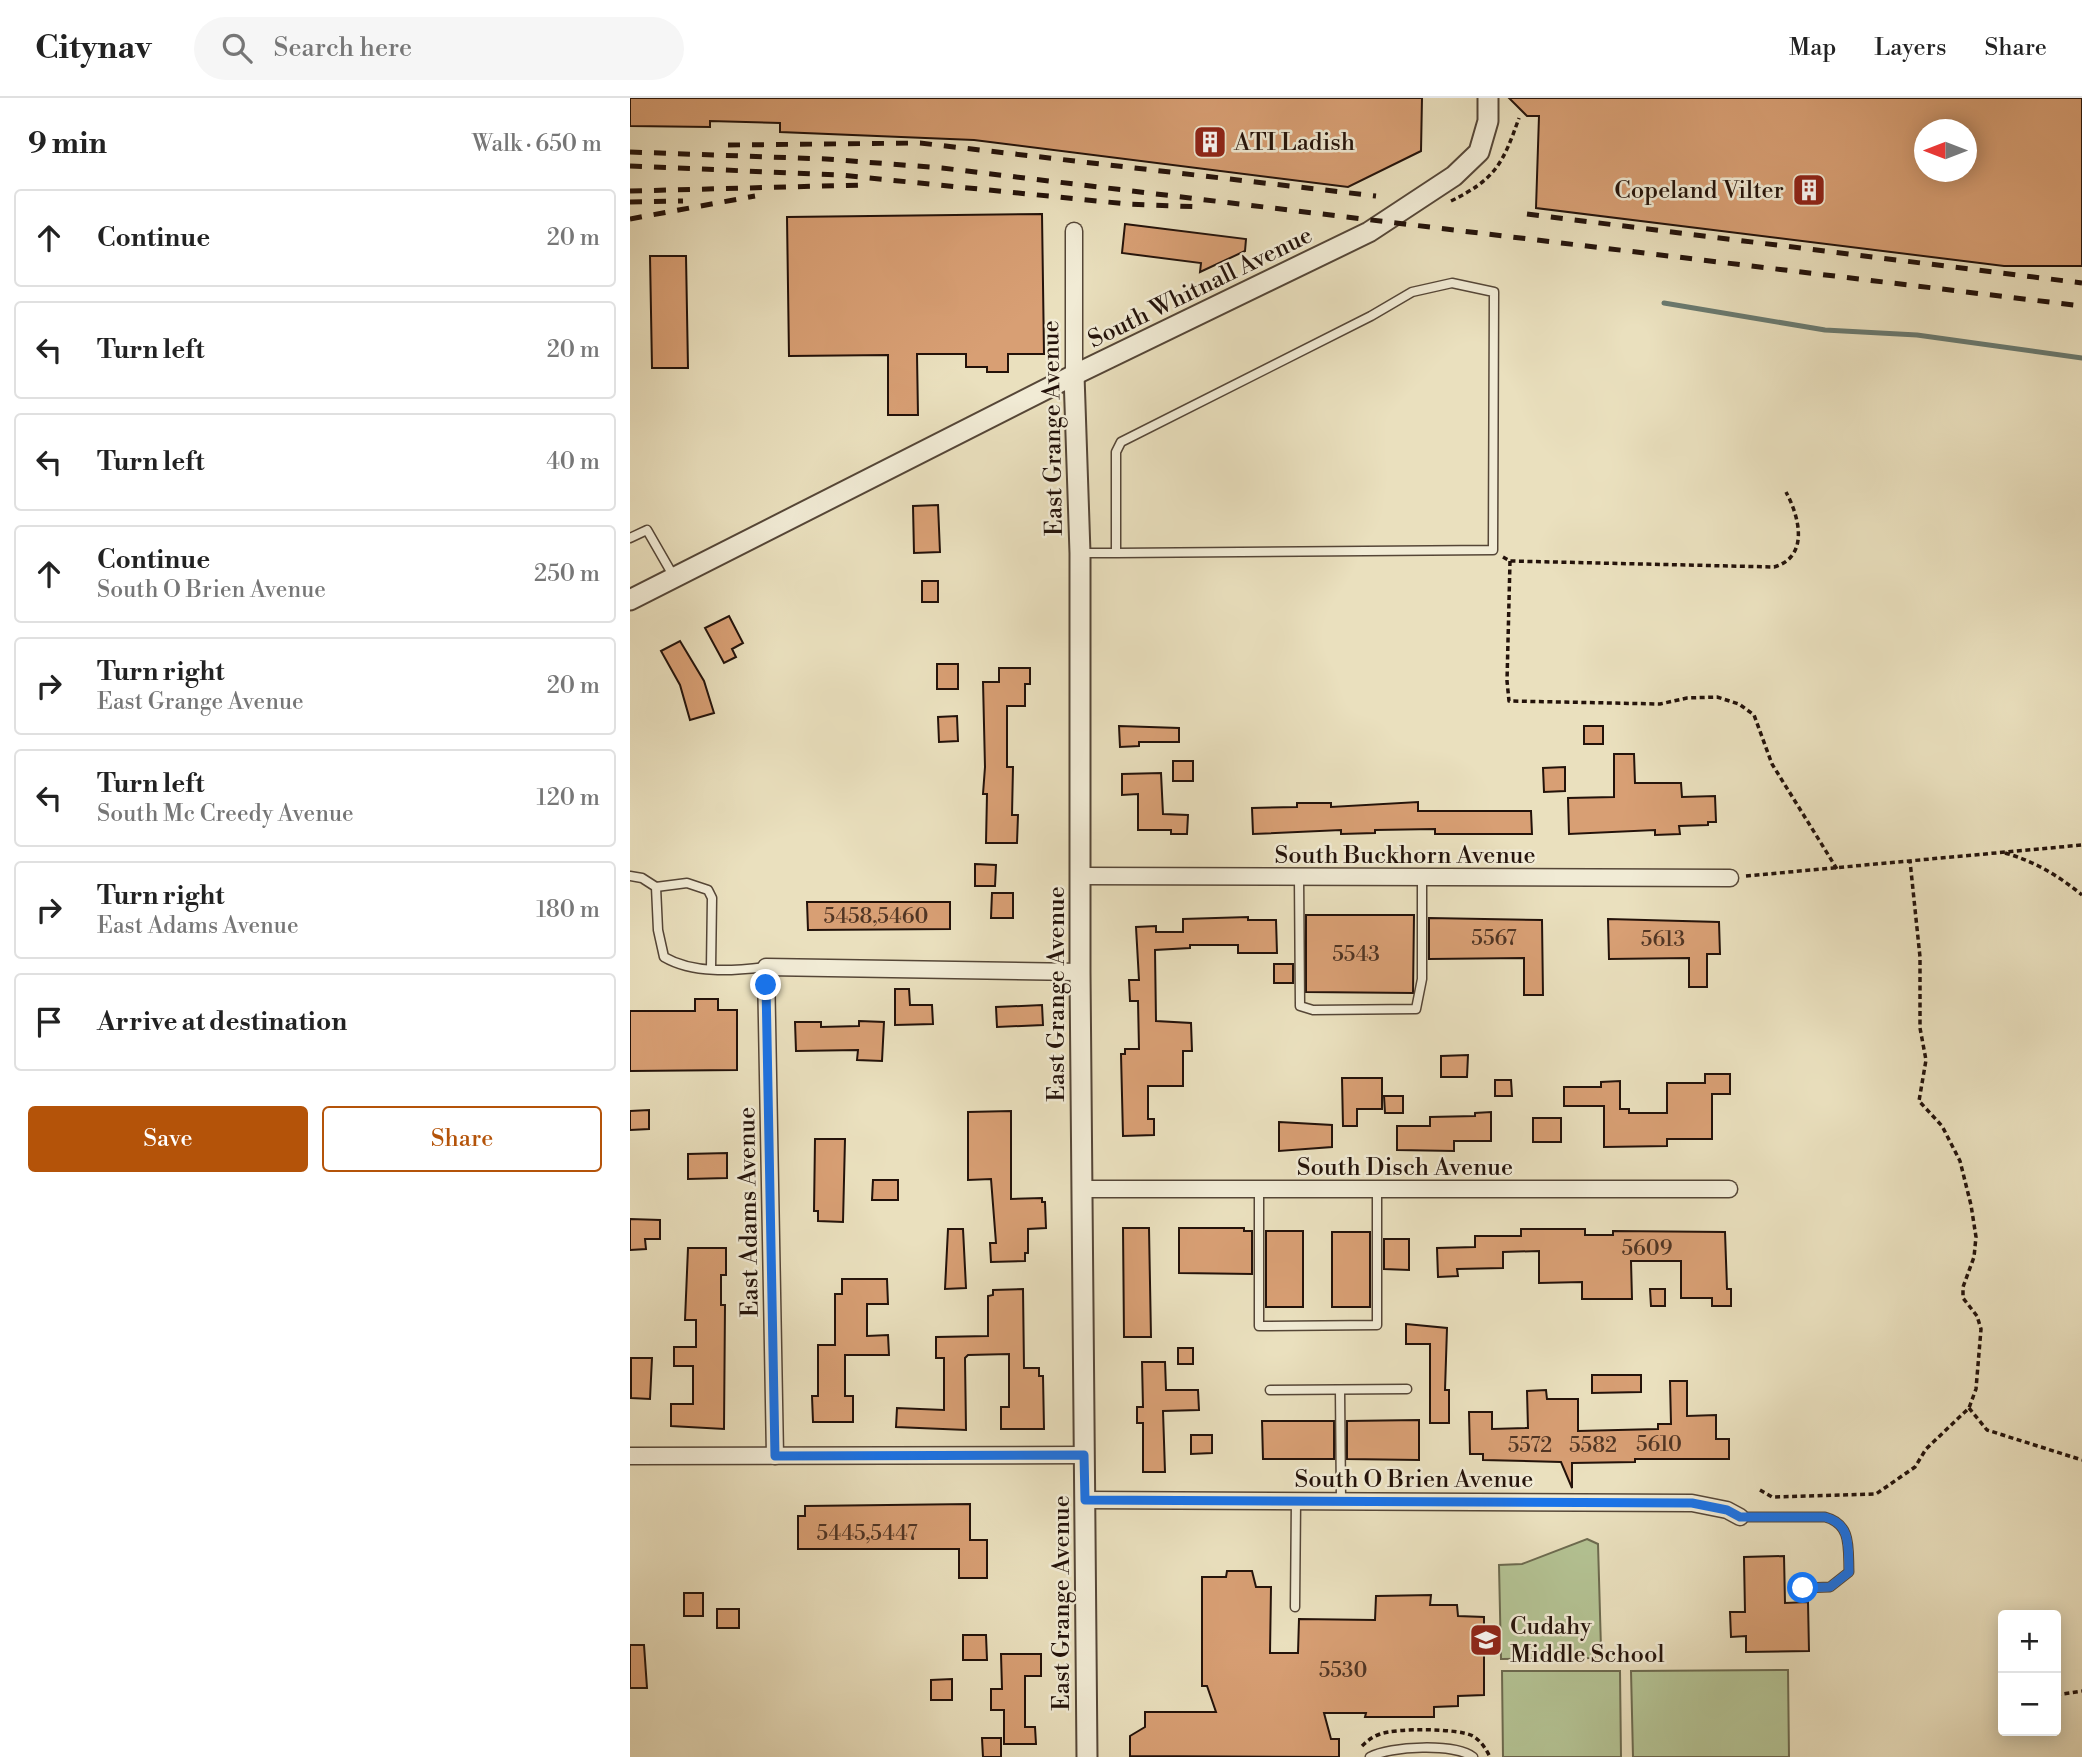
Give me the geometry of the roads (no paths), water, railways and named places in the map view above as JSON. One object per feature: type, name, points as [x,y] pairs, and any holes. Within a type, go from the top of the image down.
[{"type":"street","name":"South Whitnall Avenue","points":[[630,600],[1074,375],[1370,232],[1454,176],[1479,152],[1488,121],[1488,98]]},
{"type":"street","name":"East Grange Avenue","points":[[1074,231],[1074,375],[1080,553],[1079,876],[1087,1757]]},
{"type":"street","name":"South Buckhorn Avenue","points":[[1079,876],[1730,878]]},
{"type":"street","points":[[766,967],[1080,972]]},
{"type":"street","name":"East Adams Avenue","points":[[766,967],[775,1456]]},
{"type":"street","name":"South Disch Avenue","points":[[1082,1189],[1729,1189]]},
{"type":"street","points":[[630,1456],[1084,1455]]},
{"type":"street","name":"South O Brien Avenue","points":[[1085,1500],[1692,1503],[1727,1510],[1740,1517]]},
{"type":"lane","points":[[1080,553],[1116,553],[1493,550],[1494,292],[1452,283],[1412,292],[1371,316],[1121,442],[1116,452],[1116,553]]},
{"type":"lane","points":[[630,538],[647,530],[674,577]]},
{"type":"lane","points":[[630,876],[642,878],[656,887],[687,883],[708,890],[712,898],[711,968]]},
{"type":"lane","points":[[1299,877],[1300,1006],[1313,1010],[1416,1009],[1422,979],[1422,878]]},
{"type":"lane","points":[[656,887],[658,930],[664,957],[681,967],[766,967]]},
{"type":"lane","points":[[1259,1189],[1259,1326],[1272,1326],[1377,1325],[1377,1189]]},
{"type":"lane","points":[[1270,1390],[1407,1389]]},
{"type":"lane","points":[[1340,1390],[1341,1501]]},
{"type":"lane","points":[[1295,1607],[1296,1501]]},
{"type":"lane","points":[[1740,1517],[1825,1517],[1838,1520],[1847,1531],[1849,1572],[1830,1587],[1803,1588]]},
{"type":"lane","points":[[1370,1757],[1385,1750],[1462,1749],[1473,1757]]},
{"type":"waterway","points":[[1664,303],[1825,330],[1917,335],[2082,358]]},
{"type":"railway","points":[[728,145],[920,143],[1376,196]]},
{"type":"railway","points":[[630,152],[826,159],[942,168],[2082,306]]},
{"type":"railway","points":[[630,166],[840,175],[1127,204],[1202,207]]},
{"type":"railway","points":[[630,191],[863,185]]},
{"type":"railway","points":[[630,219],[755,196]]},
{"type":"railway","points":[[630,202],[683,201]]},
{"type":"railway","points":[[1527,214],[2082,283]]},
{"type":"place","name":"ATI Ladish","points":[[1210,142]]},
{"type":"place","name":"Copeland Vilter","points":[[1809,190]]},
{"type":"place","name":"Cudahy Middle School","points":[[1486,1640]]}]
